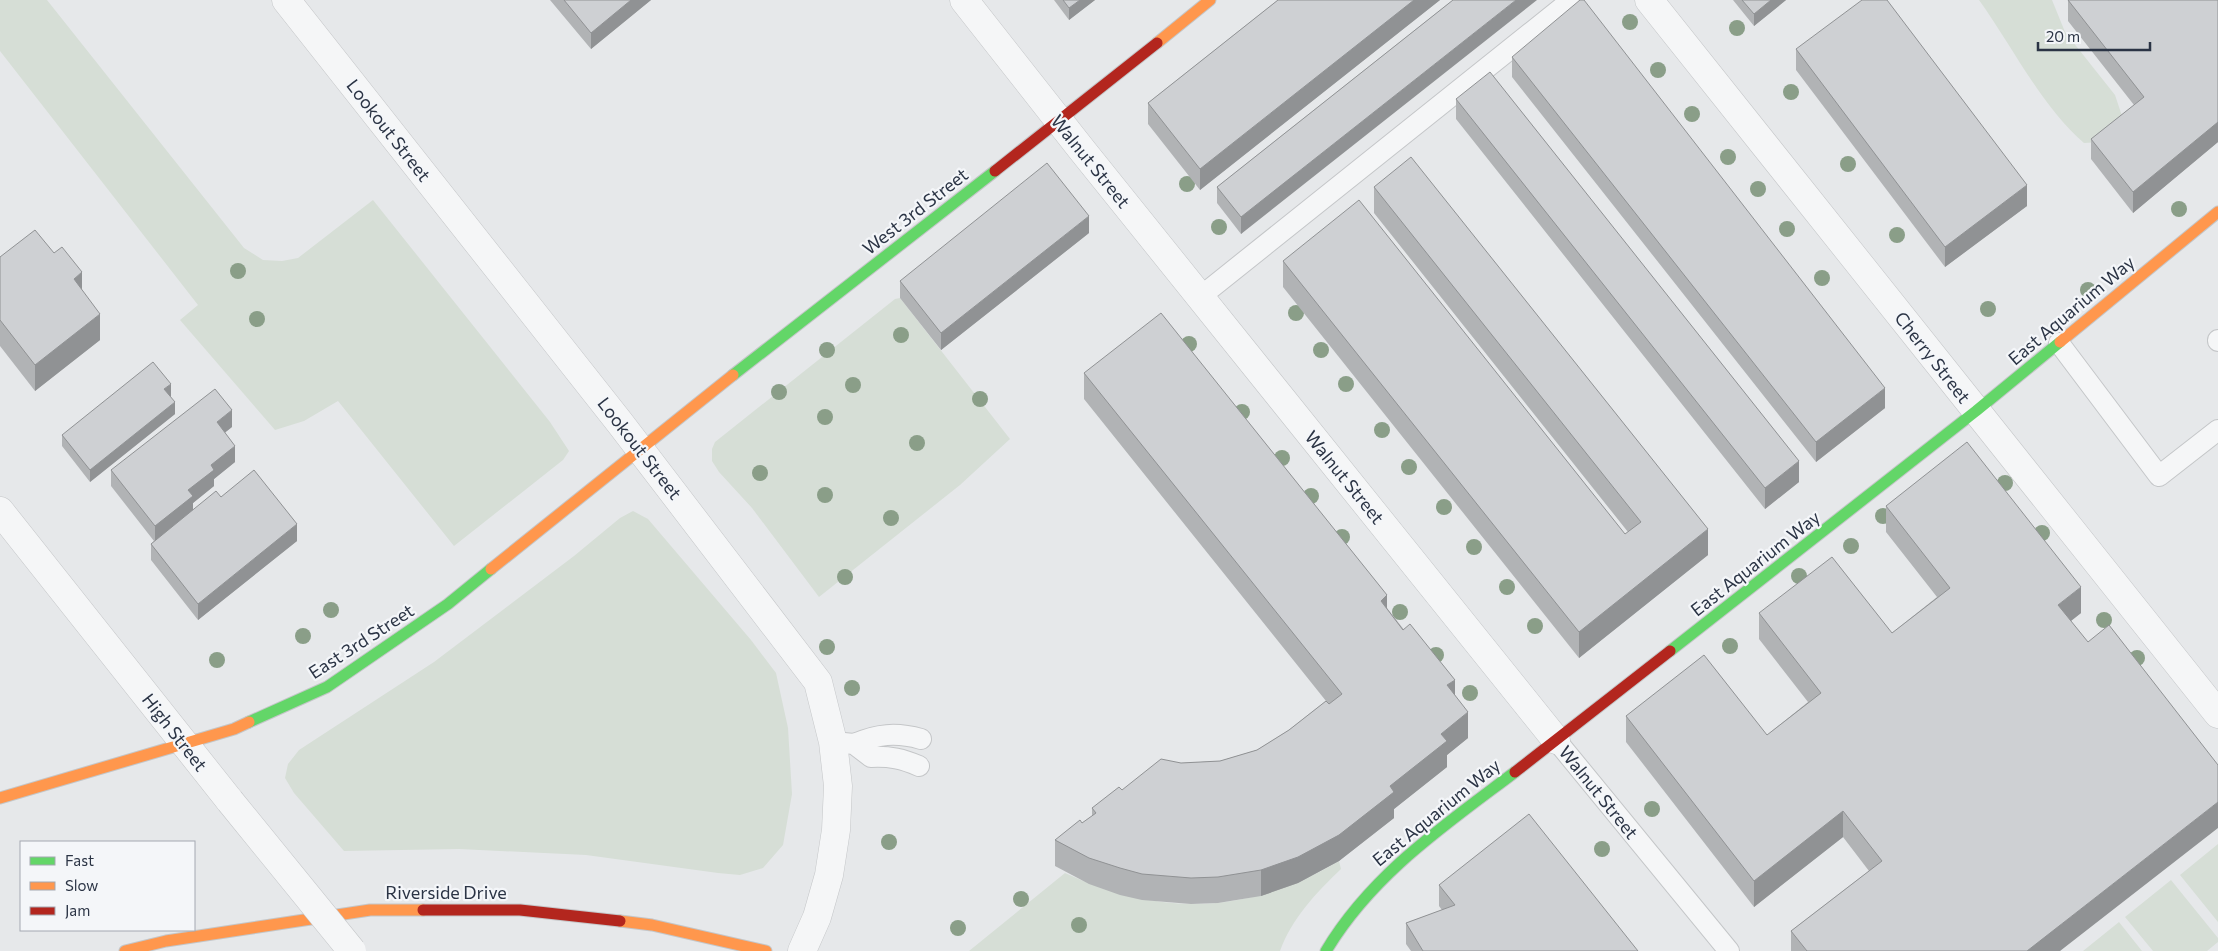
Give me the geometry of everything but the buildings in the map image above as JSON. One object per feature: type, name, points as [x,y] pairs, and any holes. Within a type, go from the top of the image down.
[{"type":"street","name":"Lookout Street","points":[[286,0],[640,448],[818,682],[843,743],[829,874],[817,917],[802,951]]},
{"type":"street","name":"Walnut Street","points":[[964,0],[1059,122],[1556,740]]},
{"type":"street","name":"West 3rd Street","points":[[640,448],[1059,122],[1210,0]]},
{"type":"street","name":"Cherry Street","points":[[1649,0],[2218,714]]},
{"type":"street","name":"East Aquarium Way","points":[[1326,951],[1356,907],[1402,859],[1976,411],[2218,212]]},
{"type":"street","name":"East 3rd Street","points":[[0,798],[186,745],[234,729],[327,687],[448,604],[640,448]]},
{"type":"street","name":"High Street","points":[[0,511],[230,801],[352,951]]},
{"type":"street","name":"Riverside Drive","points":[[125,951],[166,942],[370,910],[520,910],[652,925],[766,951]]},
{"type":"lane","points":[[1200,297],[1569,2]]},
{"type":"lane","points":[[2059,343],[2159,476],[2218,430]]},
{"type":"lane","points":[[843,743],[884,734],[903,734],[921,740]]},
{"type":"lane","name":"Walnut Street","points":[[1556,740],[1729,951]]},
{"type":"lane","points":[[843,743],[871,757],[888,756],[919,766]]},
{"type":"shaded area","points":[[0,0],[47,0],[244,248],[263,260],[282,261],[298,258],[373,200],[550,422],[569,451],[563,460],[454,546],[338,401],[304,421],[275,430],[180,320],[198,305],[0,51]]},
{"type":"shaded area","points":[[1979,0],[2052,0],[2065,32],[2115,95],[2123,119],[2100,142],[2084,143],[2041,94]]},
{"type":"shaded area","points":[[900,298],[1010,439],[960,485],[819,597],[752,508],[719,472],[712,461],[712,449],[715,442],[895,299]]},
{"type":"shaded area","points":[[633,511],[648,519],[751,640],[776,673],[788,728],[792,794],[783,845],[763,868],[740,875],[586,855],[459,849],[344,851],[294,793],[285,778],[288,764],[299,750],[434,662],[574,556],[620,518]]},
{"type":"shaded area","points":[[2218,844],[2218,922],[2180,875]]},
{"type":"shaded area","points":[[1339,861],[1341,869],[1298,917],[1280,951],[969,951],[1065,873],[1101,887],[1135,897],[1170,903],[1204,904],[1237,900],[1271,892],[1305,879]]},
{"type":"shaded area","points":[[2171,880],[2218,938],[2218,942],[2207,951],[2153,951],[2125,917]]},
{"type":"shaded area","points":[[2119,922],[2142,951],[2083,951]]},
{"type":"traffic: fast","points":[[733,375],[995,171]]},
{"type":"traffic: fast","points":[[1670,651],[1976,411],[2060,342]]},
{"type":"traffic: fast","points":[[249,722],[327,687],[448,604],[491,569]]},
{"type":"traffic: fast","points":[[1326,951],[1344,923],[1388,874],[1437,832],[1515,772]]},
{"type":"traffic: slow","points":[[1157,43],[1210,0]]},
{"type":"traffic: slow","points":[[2060,342],[2218,212]]},
{"type":"traffic: slow","points":[[491,569],[733,375]]},
{"type":"traffic: slow","points":[[0,798],[234,729],[249,722]]},
{"type":"traffic: slow","points":[[125,951],[166,941],[370,910],[423,910]]},
{"type":"traffic: slow","points":[[620,921],[652,925],[766,951]]},
{"type":"traffic: jam","points":[[995,171],[1157,43]]},
{"type":"traffic: jam","points":[[1515,772],[1670,651]]},
{"type":"traffic: jam","points":[[423,910],[520,910],[620,921]]}]
